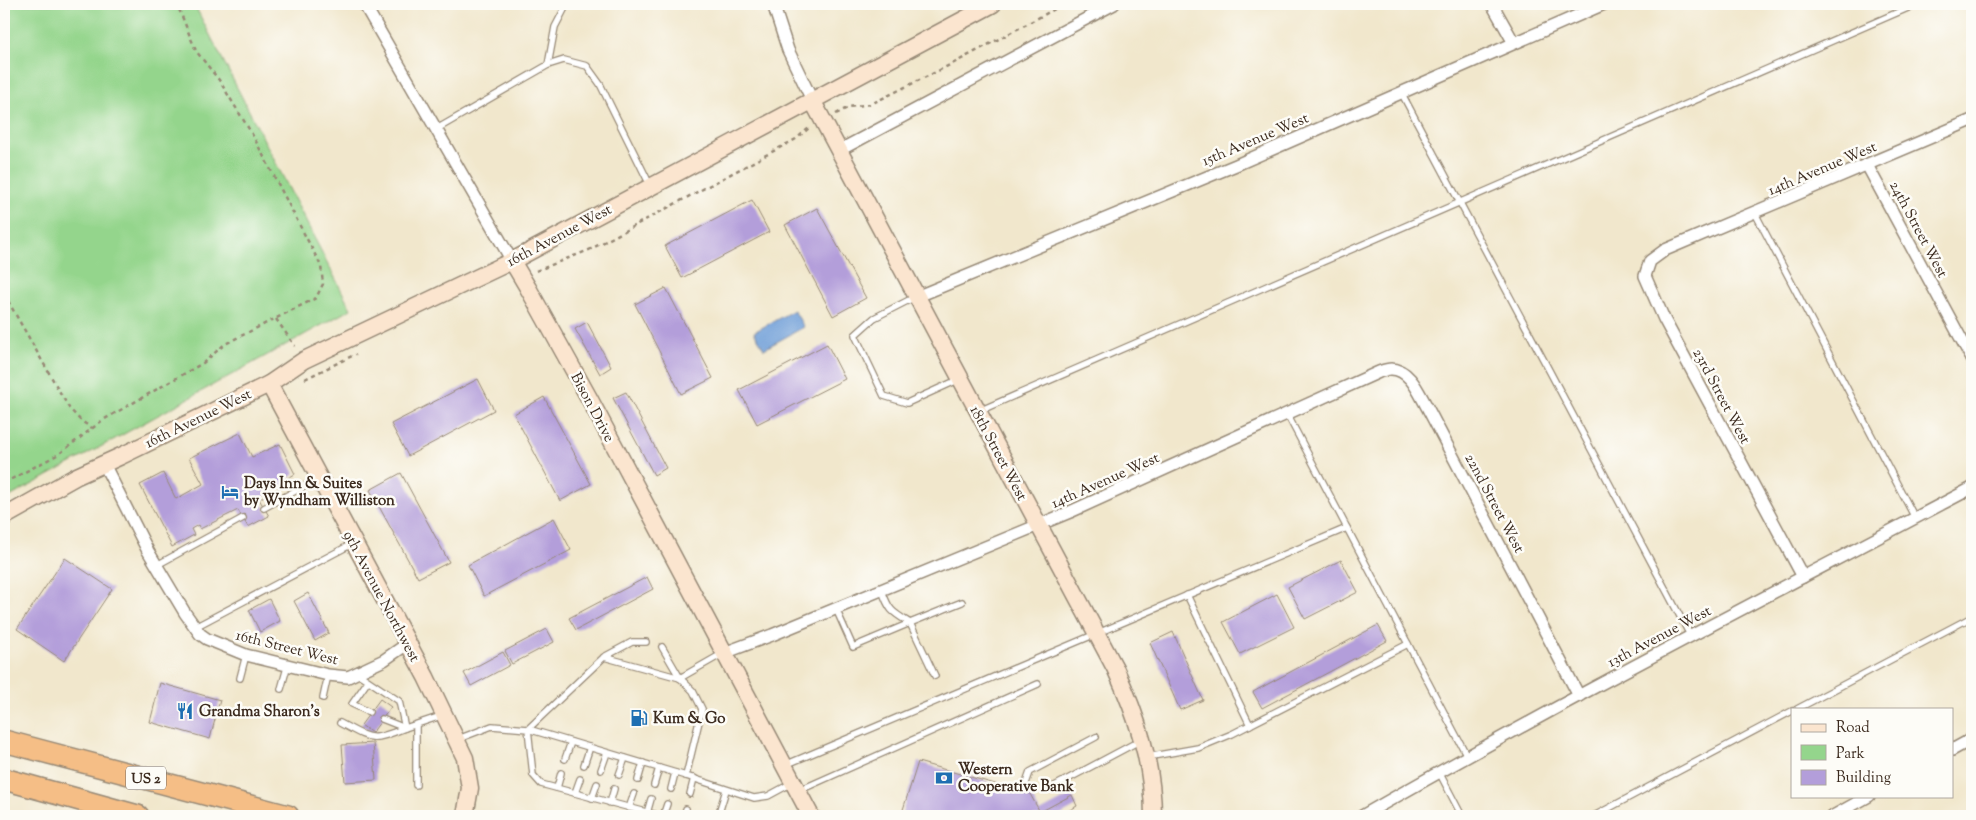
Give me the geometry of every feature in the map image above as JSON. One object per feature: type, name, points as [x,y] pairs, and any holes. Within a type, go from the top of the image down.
[{"type":"highway","name":"US 2","points":[[4,741],[288,816]]},
{"type":"highway","points":[[4,779],[138,816]]},
{"type":"street","name":"Bison Drive","points":[[364,4],[589,398],[811,816]]},
{"type":"street","points":[[774,4],[788,50],[812,100]]},
{"type":"street","name":"16th Avenue West","points":[[4,517],[77,476],[269,384],[304,360],[512,262],[992,4]]},
{"type":"street","points":[[838,151],[1114,4]]},
{"type":"street","points":[[1492,4],[1514,43]]},
{"type":"street","name":"15th Avenue West","points":[[916,297],[1236,165],[1604,4]]},
{"type":"street","name":"18th Street West","points":[[812,100],[1127,694],[1148,757],[1154,816]]},
{"type":"street","name":"14th Avenue West","points":[[1684,242],[1972,120]]},
{"type":"street","name":"24th Street West","points":[[1867,165],[1972,359]]},
{"type":"street","name":"23rd Street West","points":[[1684,242],[1665,250],[1650,261],[1645,276],[1664,319],[1803,577]]},
{"type":"street","name":"22nd Street West","points":[[1356,382],[1391,369],[1403,372],[1412,380],[1579,696]]},
{"type":"street","name":"14th Avenue West","points":[[724,652],[1038,526],[1356,382]]},
{"type":"street","name":"9th Avenue Northwest","points":[[269,384],[466,758],[470,788],[465,816]]},
{"type":"street","name":"16th Street West","points":[[104,464],[184,613],[200,634],[207,639],[246,655],[328,675],[348,677],[384,660],[407,644]]},
{"type":"street","name":"13th Avenue West","points":[[1362,816],[1467,756],[1972,488]]},
{"type":"street","points":[[1954,749],[1972,739]]},
{"type":"street","points":[[1833,816],[1865,798]]},
{"type":"lane","points":[[548,65],[555,26],[567,4]]},
{"type":"lane","points":[[977,411],[1917,4]]},
{"type":"lane","points":[[435,130],[548,65],[564,60],[587,66],[600,84],[651,186]]},
{"type":"lane","points":[[1401,92],[1691,637]]},
{"type":"lane","points":[[1755,213],[1915,518]]},
{"type":"lane","points":[[916,297],[874,318],[855,335],[884,396],[906,403],[960,379]]},
{"type":"lane","points":[[1287,414],[1467,756]]},
{"type":"lane","points":[[264,508],[319,478]]},
{"type":"lane","points":[[157,565],[243,518]]},
{"type":"lane","points":[[785,766],[1347,528]]},
{"type":"lane","points":[[195,627],[353,544]]},
{"type":"lane","points":[[882,590],[888,606],[895,614],[910,623],[935,676]]},
{"type":"lane","points":[[1186,595],[1250,725]]},
{"type":"lane","points":[[836,608],[853,647],[962,602]]},
{"type":"lane","points":[[1800,708],[1972,617]]},
{"type":"lane","points":[[528,729],[604,656],[632,642],[646,642]]},
{"type":"lane","points":[[1148,757],[1198,748],[1250,725],[1408,644]]},
{"type":"lane","points":[[662,646],[680,678],[693,691],[702,709],[686,776]]},
{"type":"lane","points":[[604,656],[680,678],[724,652]]},
{"type":"lane","points":[[240,678],[246,655]]},
{"type":"lane","points":[[281,689],[288,664]]},
{"type":"lane","points":[[357,673],[399,701],[405,728]]},
{"type":"lane","points":[[323,698],[328,675]]},
{"type":"lane","points":[[368,681],[352,704],[369,712]]},
{"type":"lane","points":[[457,740],[492,726],[528,729],[694,778],[754,798],[768,796],[796,786],[1038,684]]},
{"type":"lane","points":[[1594,816],[1791,713]]},
{"type":"lane","points":[[340,723],[368,738],[381,738],[445,715]]},
{"type":"lane","points":[[382,719],[405,728]]},
{"type":"lane","points":[[416,725],[416,785]]},
{"type":"lane","points":[[528,729],[533,775],[541,784],[662,816],[667,804]]},
{"type":"lane","points":[[1024,789],[1030,772],[1096,737]]},
{"type":"lane","points":[[1049,789],[1142,739]]},
{"type":"lane","points":[[565,759],[571,742]]},
{"type":"lane","points":[[584,766],[590,747]]},
{"type":"lane","points":[[601,770],[608,753]]},
{"type":"lane","points":[[619,775],[625,758]]},
{"type":"lane","points":[[638,780],[643,763]]},
{"type":"lane","points":[[654,785],[659,768]]},
{"type":"lane","points":[[1439,772],[1462,816]]},
{"type":"lane","points":[[557,788],[561,773]]},
{"type":"lane","points":[[670,789],[675,773]]},
{"type":"lane","points":[[690,794],[694,778]]},
{"type":"lane","points":[[575,793],[580,779]]},
{"type":"lane","points":[[592,798],[597,784]]},
{"type":"lane","points":[[610,803],[614,789]]},
{"type":"lane","points":[[718,816],[726,790]]},
{"type":"lane","points":[[630,808],[634,794]]},
{"type":"lane","points":[[647,812],[651,799]]},
{"type":"lane","points":[[684,816],[686,809]]},
{"type":"path","points":[[4,483],[58,454],[115,412],[203,363],[225,344],[316,298],[323,284],[321,266],[252,134],[218,80],[196,51],[177,4]]},
{"type":"path","points":[[521,276],[588,250],[796,139],[811,127],[849,107],[871,104],[956,62],[1064,4]]},
{"type":"path","points":[[4,294],[69,408],[81,421],[92,428]]},
{"type":"path","points":[[276,319],[295,346]]},
{"type":"path","points":[[304,380],[364,350]]},
{"type":"green space","points":[[4,4],[194,4],[351,309],[4,500]]},
{"type":"water","points":[[794,310],[804,327],[764,349],[754,332]]},
{"type":"building","points":[[752,200],[769,232],[682,278],[665,246]]},
{"type":"building","points":[[817,208],[866,298],[833,316],[785,225]]},
{"type":"building","points":[[666,288],[713,378],[681,394],[635,304]]},
{"type":"building","points":[[587,322],[611,367],[600,374],[575,329]]},
{"type":"building","points":[[827,344],[845,379],[757,424],[739,390]]},
{"type":"building","points":[[478,379],[494,410],[408,456],[391,424]]},
{"type":"building","points":[[626,392],[666,468],[654,475],[613,398]]},
{"type":"building","points":[[544,397],[591,484],[560,501],[514,414]]},
{"type":"building","name":"Days Inn & Suites by Wyndham Williston","points":[[240,433],[252,457],[280,444],[295,474],[288,478],[290,482],[259,499],[269,516],[248,527],[238,510],[200,529],[198,525],[191,529],[194,535],[172,547],[140,485],[163,473],[176,499],[203,484],[189,458]]},
{"type":"building","points":[[401,473],[449,562],[418,578],[370,490]]},
{"type":"building","points":[[554,518],[571,550],[484,596],[468,565]]},
{"type":"building","points":[[65,558],[112,589],[64,661],[17,629]]},
{"type":"building","points":[[1341,560],[1358,592],[1305,619],[1288,587]]},
{"type":"building","points":[[647,577],[653,589],[576,630],[569,618]]},
{"type":"building","points":[[308,593],[329,633],[315,641],[294,601]]},
{"type":"building","points":[[1277,594],[1294,627],[1240,654],[1223,622]]},
{"type":"building","points":[[269,599],[280,621],[260,632],[249,610]]},
{"type":"building","points":[[1378,625],[1387,641],[1262,708],[1253,692]]},
{"type":"building","points":[[547,629],[554,642],[512,664],[505,651]]},
{"type":"building","points":[[1173,632],[1203,700],[1180,710],[1150,643]]},
{"type":"building","points":[[503,652],[510,665],[471,686],[464,673]]},
{"type":"building","name":"Grandma Sharon's","points":[[160,683],[220,700],[210,739],[150,722]]},
{"type":"building","points":[[380,699],[391,707],[372,733],[361,725]]},
{"type":"building","points":[[373,743],[376,780],[345,782],[342,745]]},
{"type":"building","name":"Western Cooperative Bank","points":[[918,762],[1030,794],[1040,812],[1072,795],[1077,806],[1059,816],[901,816]]},
{"type":"place","name":"Days Inn & Suites by Wyndham Williston","points":[[230,492]]},
{"type":"place","name":"Grandma Sharon's","points":[[185,711]]},
{"type":"place","name":"Kum & Go","points":[[639,718]]},
{"type":"place","name":"Western Cooperative Bank","points":[[944,778]]}]
